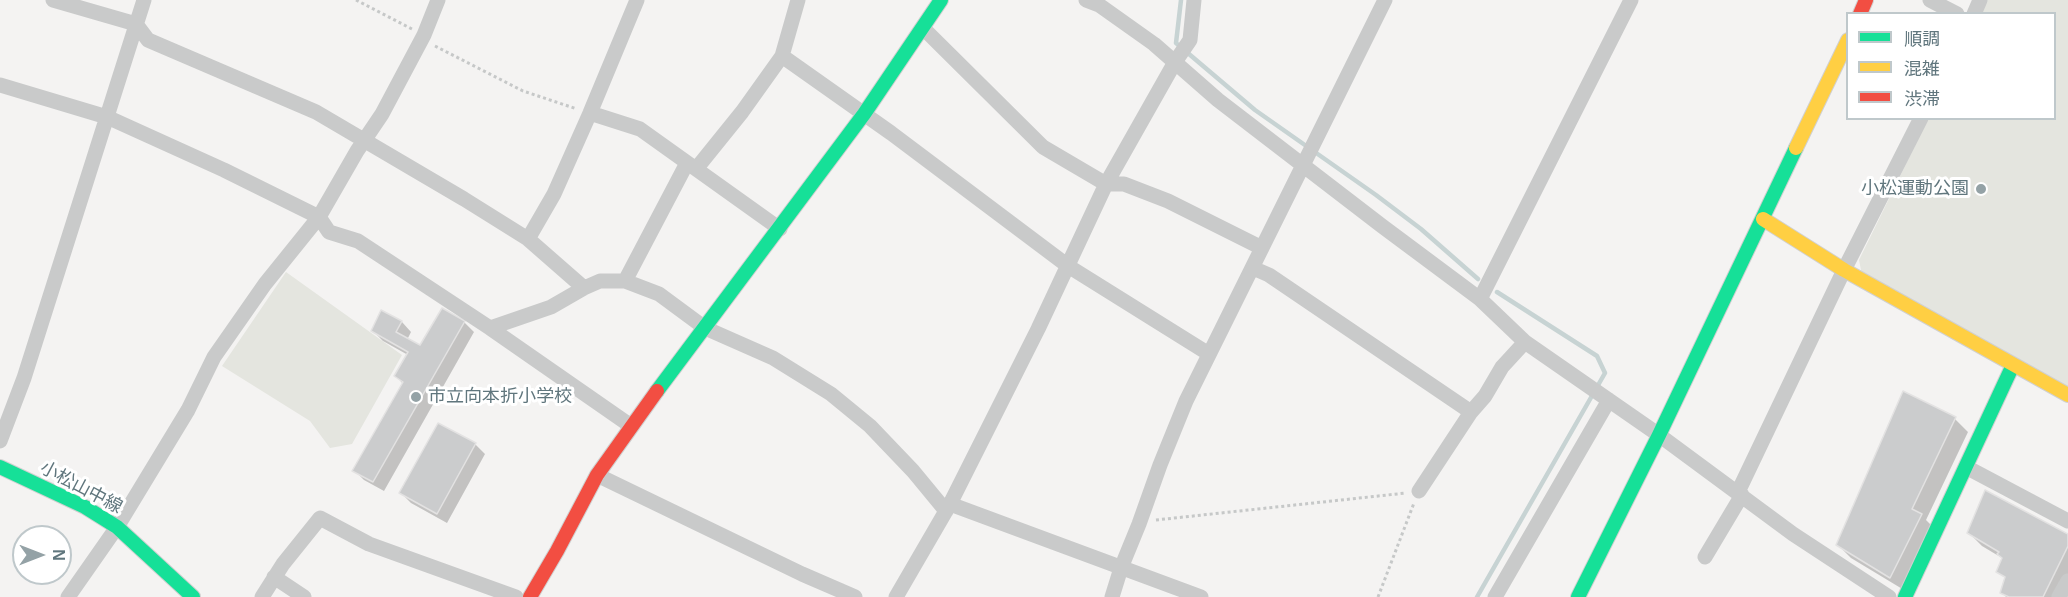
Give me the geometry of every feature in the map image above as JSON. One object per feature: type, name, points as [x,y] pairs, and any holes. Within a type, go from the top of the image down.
[{"type":"street","points":[[53,0],[136,24],[148,40],[316,112],[464,199],[528,240],[584,288]]},
{"type":"street","points":[[0,441],[24,378],[144,0]]},
{"type":"street","points":[[68,597],[117,527],[188,410],[214,357],[265,284],[319,217],[382,114],[423,37],[438,0]]},
{"type":"street","points":[[528,240],[554,194],[637,0]]},
{"type":"street","points":[[625,281],[691,166],[742,112],[782,56],[798,0]]},
{"type":"street","points":[[530,597],[597,475],[631,426],[780,230],[864,114],[941,0]]},
{"type":"street","points":[[1086,0],[1108,12],[1177,59],[1218,100],[1305,160],[1480,299],[1525,342],[1740,493],[1793,534],[1889,597]]},
{"type":"street","points":[[896,597],[948,507],[1068,266],[1106,184],[1190,40],[1194,0]]},
{"type":"street","points":[[1112,597],[1121,568],[1186,401],[1385,0]]},
{"type":"street","points":[[1480,299],[1631,0]]},
{"type":"street","points":[[1930,0],[1953,12]]},
{"type":"street","points":[[923,28],[1043,147],[1106,184],[1124,184],[1168,201],[1262,248]]},
{"type":"street","points":[[1578,597],[1659,435],[1846,44]]},
{"type":"street","points":[[782,56],[1068,266],[1209,354]]},
{"type":"street","points":[[0,86],[106,117],[224,170],[319,217],[329,232],[358,242],[490,328],[631,426]]},
{"type":"street","points":[[590,113],[640,129],[780,230]]},
{"type":"street","points":[[1705,557],[1740,493],[1844,270],[1920,120]]},
{"type":"street","points":[[1763,219],[1844,270],[2068,395]]},
{"type":"street","points":[[1253,268],[1269,275],[1471,412]]},
{"type":"street","points":[[490,328],[551,307],[600,281],[625,281],[659,294],[705,328],[773,358],[831,394],[870,426],[948,507],[1201,597]]},
{"type":"street","points":[[1419,491],[1471,412],[1485,396],[1502,367],[1525,342]]},
{"type":"street","points":[[1905,597],[2013,365]]},
{"type":"street","points":[[1495,597],[1606,398]]},
{"type":"street","name":"小松山中線","points":[[0,467],[85,507],[117,527],[193,597]]},
{"type":"street","points":[[1966,467],[2068,521]]},
{"type":"street","points":[[597,475],[802,574],[855,597]]},
{"type":"street","points":[[262,597],[274,577],[320,518],[369,544],[516,597]]},
{"type":"street","points":[[274,577],[304,597]]},
{"type":"street","points":[[2060,597],[2068,581]]},
{"type":"path","points":[[356,0],[523,91],[590,113]]},
{"type":"path","points":[[1139,521],[1419,491],[1378,597]]},
{"type":"shaded area","name":"小松運動公園","points":[[1987,0],[2068,0],[2068,395],[1862,275],[1859,260],[1928,120],[2056,120],[2056,12],[1981,12]]},
{"type":"shaded area","points":[[286,272],[402,355],[352,444],[330,448],[310,421],[222,366]]},
{"type":"building","points":[[442,308],[465,321],[373,482],[352,471],[403,382],[394,376],[408,352],[371,331],[381,310],[402,321],[396,332],[420,345]]},
{"type":"building","points":[[1903,391],[1956,417],[1912,509],[1922,514],[1890,578],[1836,545]]},
{"type":"building","points":[[438,423],[476,443],[437,514],[399,493]]},
{"type":"building","points":[[1985,490],[2068,534],[2068,546],[2043,597],[2009,597],[2000,593],[2005,577],[1996,572],[2002,558],[1997,554],[1999,552],[1967,533]]},
{"type":"waterway","points":[[1181,0],[1176,43],[1255,110],[1421,229],[1478,279]]},
{"type":"waterway","points":[[1477,597],[1605,373],[1597,356],[1497,292]]},
{"type":"traffic: fast","points":[[657,391],[864,114],[941,0]]},
{"type":"traffic: fast","points":[[1578,597],[1659,435],[1796,148]]},
{"type":"traffic: fast","points":[[1905,597],[2013,365]]},
{"type":"traffic: fast","points":[[0,467],[85,507],[117,527],[193,597]]},
{"type":"traffic: slow","points":[[1796,148],[1846,44]]},
{"type":"traffic: slow","points":[[1763,219],[1844,270],[2068,395]]},
{"type":"traffic: jam","points":[[1861,12],[1866,0]]},
{"type":"traffic: jam","points":[[530,597],[597,475],[657,391]]},
{"type":"place","name":"小松運動公園","points":[[1981,189]]},
{"type":"place","name":"市立向本折小学校","points":[[416,397]]}]
